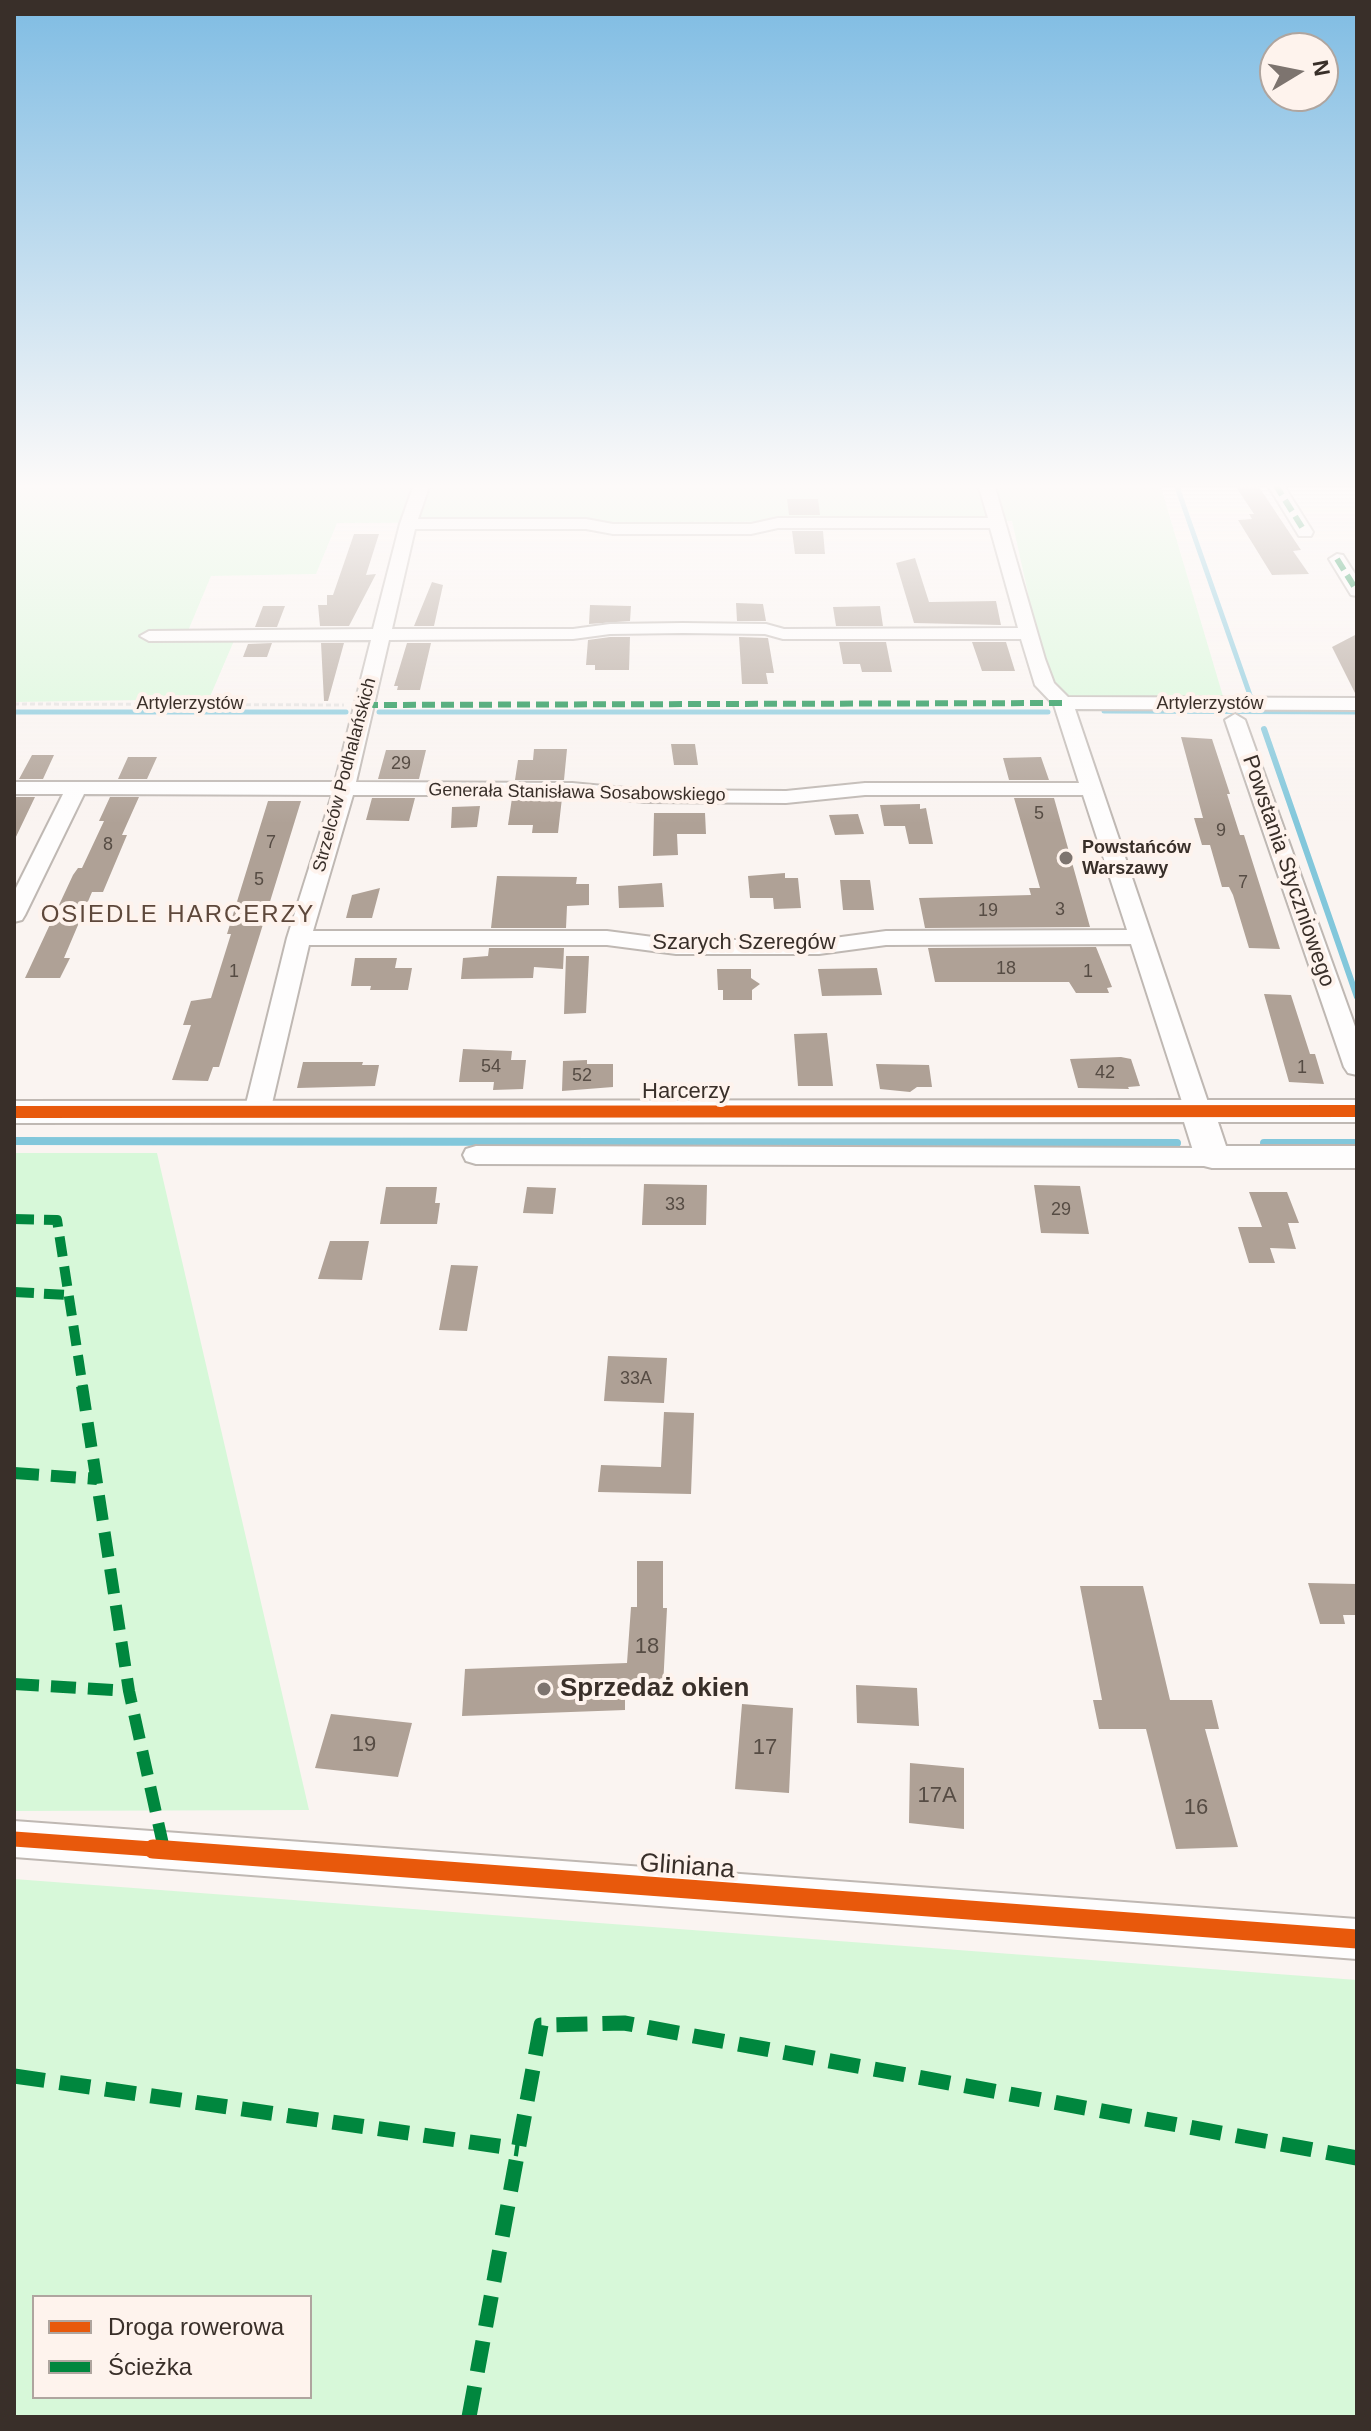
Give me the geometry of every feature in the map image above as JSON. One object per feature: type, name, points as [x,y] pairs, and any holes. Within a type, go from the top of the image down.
[{"type":"street","name":"Strzelców Podhalańskich","points":[[257,1112],[299,938],[344,789],[390,597]]},
{"type":"street","points":[[1019,597],[1045,685],[1066,712],[1212,1157]]},
{"type":"street","points":[[149,636],[573,634],[610,629],[683,628],[766,629],[783,634],[1029,633]]},
{"type":"street","name":"Artylerzystów","points":[[1066,712],[1357,704]]},
{"type":"street","name":"Artylerzystów","points":[[1066,712],[1235,720],[1357,720]]},
{"type":"street","name":"Powstania Styczniowego","points":[[1235,720],[1357,1067]]},
{"type":"street","name":"Generała Stanisława Sosabowskiego","points":[[14,788],[572,789],[646,796],[786,797],[865,789],[1091,789]]},
{"type":"street","points":[[14,915],[77,788]]},
{"type":"street","name":"Szarych Szeregów","points":[[299,938],[607,938],[691,947],[819,947],[886,938],[1140,937]]},
{"type":"street","name":"Harcerzy","points":[[14,1112],[1357,1111]]},
{"type":"street","points":[[476,1155],[1357,1157]]},
{"type":"street","name":"Gliniana","points":[[14,1839],[1357,1939]]},
{"type":"green space","points":[[14,597],[202,597],[188,631],[239,629],[209,699],[14,702]]},
{"type":"green space","points":[[1029,597],[1194,597],[1225,703],[1051,697]]},
{"type":"green space","points":[[14,1153],[157,1153],[309,1810],[14,1811]]},
{"type":"green space","points":[[14,1879],[1357,1980],[1357,2417],[14,2417]]},
{"type":"building","points":[[327,597],[364,597],[349,626],[320,626],[318,605],[327,605]]},
{"type":"building","points":[[426,597],[440,597],[434,626],[414,626]]},
{"type":"building","points":[[906,597],[928,597],[929,602],[996,601],[1001,625],[914,623]]},
{"type":"building","points":[[736,603],[763,604],[766,621],[737,621]]},
{"type":"building","points":[[590,605],[631,606],[630,621],[589,624]]},
{"type":"building","points":[[263,606],[285,606],[277,627],[255,627]]},
{"type":"building","points":[[880,606],[883,626],[836,626],[833,607]]},
{"type":"building","points":[[1357,634],[1357,695],[1356,695],[1332,647]]},
{"type":"building","points":[[630,637],[629,670],[595,670],[595,665],[586,665],[588,640]]},
{"type":"building","points":[[739,637],[768,638],[774,673],[766,673],[768,684],[742,684]]},
{"type":"building","points":[[839,642],[886,642],[892,672],[862,672],[860,664],[843,664]]},
{"type":"building","points":[[972,642],[1006,642],[1015,671],[982,671]]},
{"type":"building","points":[[272,643],[267,657],[243,657],[248,644]]},
{"type":"building","points":[[321,643],[344,643],[328,701],[324,701]]},
{"type":"building","points":[[407,643],[431,643],[420,690],[397,690],[398,686],[394,686]]},
{"type":"building","points":[[1181,737],[1212,739],[1240,835],[1244,835],[1280,949],[1249,948],[1233,895],[1229,887],[1222,887],[1210,845],[1202,845],[1194,818],[1203,818]]},
{"type":"building","points":[[671,744],[695,744],[698,765],[674,765]]},
{"type":"building","points":[[534,749],[567,749],[564,780],[515,780],[518,760],[533,760]]},
{"type":"building","points":[[386,750],[426,750],[419,779],[378,779]]},
{"type":"building","points":[[32,755],[54,755],[43,779],[19,779]]},
{"type":"building","points":[[128,757],[157,757],[147,779],[118,779]]},
{"type":"building","points":[[1041,757],[1049,780],[1009,780],[1003,758]]},
{"type":"building","points":[[14,797],[35,797],[14,841]]},
{"type":"building","points":[[110,797],[139,797],[122,835],[127,835],[103,892],[92,892],[64,958],[70,958],[60,978],[25,978],[73,875],[78,868],[82,868],[104,821],[99,821]]},
{"type":"building","points":[[372,798],[415,798],[409,821],[366,820]]},
{"type":"building","points":[[512,798],[562,798],[558,833],[532,833],[533,825],[508,825]]},
{"type":"building","points":[[1014,798],[1054,798],[1090,927],[925,928],[919,898],[1031,895],[1029,888],[1040,888]]},
{"type":"building","points":[[268,801],[301,801],[219,1067],[213,1067],[208,1081],[172,1080],[191,1025],[183,1025],[191,1001],[211,998],[231,934],[227,934]]},
{"type":"building","points":[[920,804],[920,809],[926,808],[933,844],[909,844],[905,826],[884,826],[880,805]]},
{"type":"building","points":[[480,806],[477,827],[451,828],[452,807]]},
{"type":"building","points":[[654,813],[705,813],[706,834],[677,834],[678,855],[653,856]]},
{"type":"building","points":[[858,814],[864,834],[835,835],[829,815]]},
{"type":"building","points":[[785,873],[785,878],[798,878],[801,908],[774,909],[773,898],[750,898],[748,876]]},
{"type":"building","points":[[497,876],[577,877],[576,884],[589,884],[589,905],[567,906],[566,928],[491,928]]},
{"type":"building","points":[[840,880],[870,880],[874,910],[843,910]]},
{"type":"building","points":[[662,883],[664,907],[619,908],[618,886]]},
{"type":"building","points":[[380,888],[372,918],[346,918],[352,895]]},
{"type":"building","points":[[1096,947],[1112,987],[1107,988],[1109,993],[1076,993],[1069,982],[935,982],[928,948]]},
{"type":"building","points":[[489,948],[564,948],[563,969],[534,967],[533,978],[461,979],[463,958],[488,956]]},
{"type":"building","points":[[566,956],[589,956],[586,1013],[564,1014]]},
{"type":"building","points":[[355,958],[397,958],[395,968],[412,968],[408,990],[370,990],[371,986],[351,986]]},
{"type":"building","points":[[877,968],[882,995],[822,996],[818,969]]},
{"type":"building","points":[[717,969],[751,969],[751,978],[760,984],[752,990],[752,1000],[723,1000],[723,990],[718,990]]},
{"type":"building","points":[[1264,994],[1291,995],[1310,1054],[1315,1054],[1324,1084],[1289,1082]]},
{"type":"building","points":[[827,1033],[833,1086],[798,1086],[794,1034]]},
{"type":"building","points":[[463,1049],[512,1051],[511,1060],[526,1060],[523,1089],[493,1090],[494,1082],[459,1082]]},
{"type":"building","points":[[1070,1059],[1131,1059],[1140,1086],[1129,1089],[1078,1088]]},
{"type":"building","points":[[587,1060],[587,1064],[613,1064],[613,1087],[562,1091],[563,1061]]},
{"type":"building","points":[[303,1062],[379,1065],[375,1086],[297,1088]]},
{"type":"building","points":[[876,1064],[929,1065],[932,1087],[917,1087],[910,1092],[880,1089]]},
{"type":"building","points":[[644,1184],[707,1185],[706,1225],[642,1225]]},
{"type":"building","points":[[1034,1185],[1080,1186],[1089,1234],[1041,1233]]},
{"type":"building","points":[[386,1187],[437,1187],[435,1203],[440,1203],[437,1224],[380,1224]]},
{"type":"building","points":[[527,1187],[556,1188],[553,1214],[523,1213]]},
{"type":"building","points":[[1249,1192],[1287,1192],[1299,1223],[1288,1223],[1296,1249],[1270,1248],[1275,1263],[1249,1263],[1238,1227],[1262,1227]]},
{"type":"building","points":[[330,1241],[369,1241],[362,1280],[318,1279]]},
{"type":"building","points":[[451,1265],[478,1266],[467,1331],[439,1330]]},
{"type":"building","points":[[608,1356],[667,1358],[664,1403],[604,1401]]},
{"type":"building","points":[[664,1412],[694,1413],[691,1494],[598,1492],[601,1465],[661,1467]]},
{"type":"building","name":"Sprzedaż okien","points":[[637,1561],[663,1561],[663,1608],[667,1608],[663,1687],[625,1686],[625,1710],[462,1716],[465,1669],[627,1663],[631,1607],[637,1607]]},
{"type":"building","points":[[1308,1583],[1357,1584],[1357,1615],[1343,1615],[1345,1624],[1320,1624]]},
{"type":"building","points":[[1080,1586],[1143,1586],[1170,1700],[1212,1700],[1219,1729],[1205,1729],[1238,1847],[1176,1849],[1146,1729],[1099,1729],[1093,1700],[1102,1700]]},
{"type":"building","points":[[856,1685],[917,1688],[919,1726],[857,1723]]},
{"type":"building","points":[[742,1704],[793,1708],[789,1793],[735,1789]]},
{"type":"building","points":[[331,1714],[412,1723],[398,1777],[315,1768]]},
{"type":"building","points":[[910,1763],[964,1768],[964,1829],[909,1823]]},
{"type":"waterway","points":[[1216,597],[1251,698]]},
{"type":"waterway","points":[[1104,711],[1357,712]]},
{"type":"waterway","points":[[14,712],[346,712]]},
{"type":"waterway","points":[[379,712],[1048,712]]},
{"type":"waterway","points":[[1264,729],[1357,997]]},
{"type":"waterway","points":[[14,1141],[1177,1143]]},
{"type":"waterway","points":[[1264,1143],[1357,1143]]},
{"type":"marked path","points":[[365,705],[1063,703]]},
{"type":"marked path","points":[[14,1219],[57,1220],[129,1691],[164,1849]]},
{"type":"marked path","points":[[14,1292],[69,1295]]},
{"type":"marked path","points":[[14,1473],[97,1479]]},
{"type":"marked path","points":[[14,1684],[129,1691]]},
{"type":"marked path","points":[[469,2417],[541,2025],[624,2023],[1357,2158]]},
{"type":"marked path","points":[[14,2076],[519,2149]]},
{"type":"cycle path","points":[[14,1112],[1357,1111]]},
{"type":"cycle path","points":[[14,1839],[1357,1939]]},
{"type":"place","name":"Powstańców Warszawy","points":[[1066,858]]},
{"type":"place","name":"Sprzedaż okien","points":[[544,1689]]},
{"type":"district","name":"OSIEDLE HARCERZY","points":[[178,915]]}]
